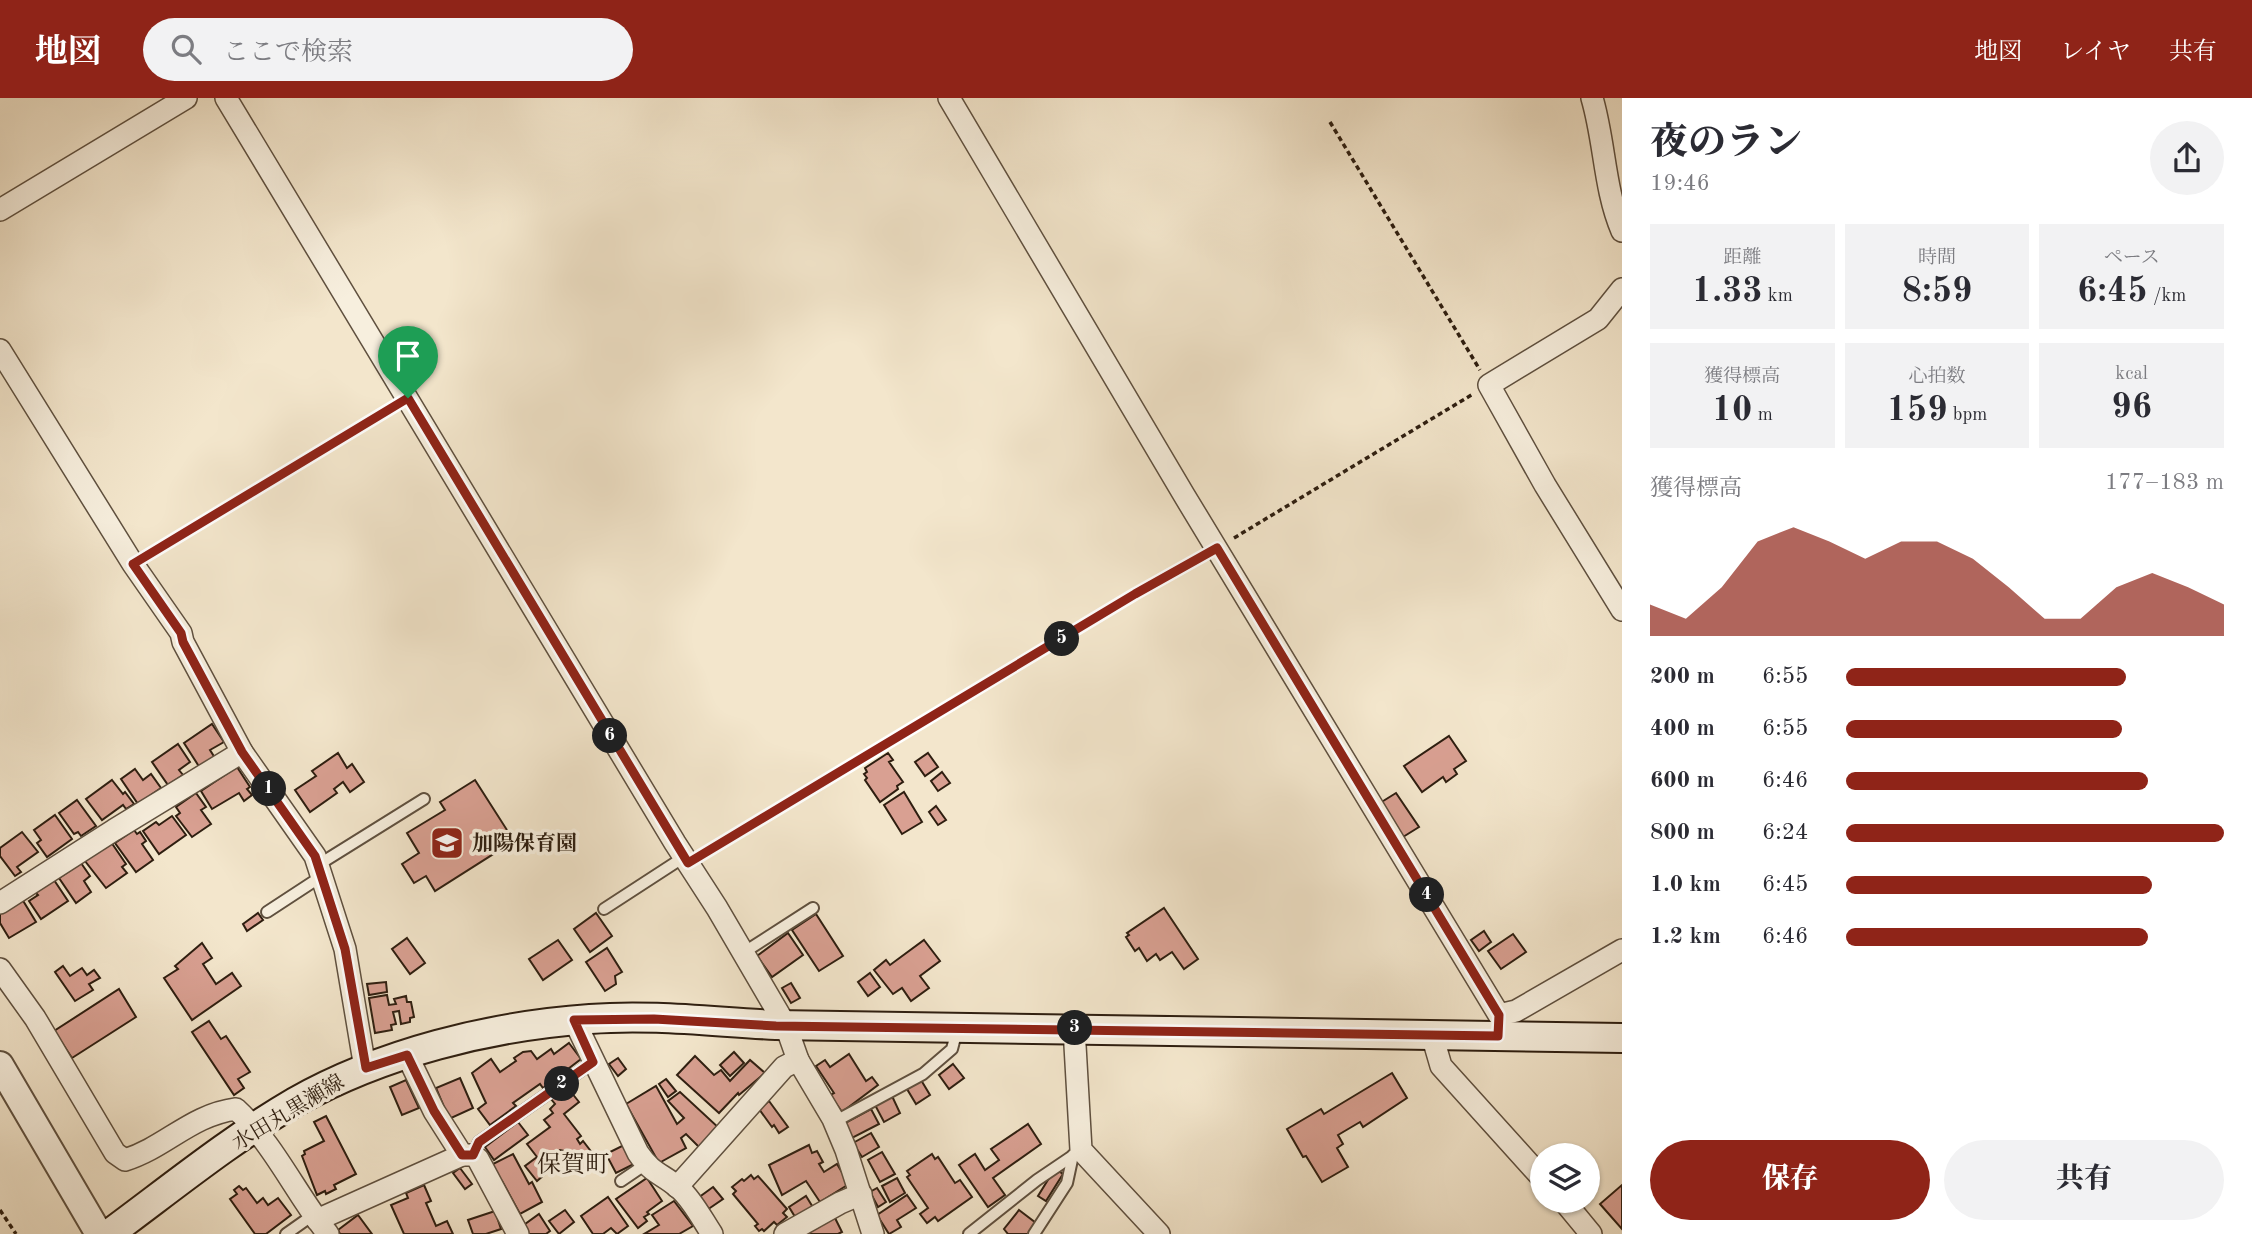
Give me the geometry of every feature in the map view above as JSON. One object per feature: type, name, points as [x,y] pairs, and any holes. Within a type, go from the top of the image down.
[{"type":"main road","name":"水田丸黒瀬線","points":[[109,1234],[256,1127],[296,1102],[366,1068],[471,1037],[522,1026],[574,1020],[654,1019],[786,1026],[1432,1035],[1499,1025],[1622,1038]]},
{"type":"street","points":[[0,210],[186,98]]},
{"type":"street","points":[[226,98],[786,1026],[798,1060],[834,1122],[846,1150],[873,1234]]},
{"type":"street","points":[[949,98],[1499,1025],[1516,1011],[1622,950]]},
{"type":"street","points":[[1592,98],[1612,204],[1622,231]]},
{"type":"street","points":[[1622,289],[1598,319],[1489,385],[1545,485],[1622,610]]},
{"type":"street","points":[[0,350],[133,564],[181,633],[183,642],[242,752],[299,831],[320,871],[345,949],[366,1068]]},
{"type":"street","points":[[0,902],[242,752]]},
{"type":"street","points":[[0,969],[36,1018],[115,1153],[125,1160],[142,1154],[196,1121],[216,1112],[236,1109],[256,1127],[319,1223],[468,1155]]},
{"type":"street","points":[[574,1020],[646,1164],[688,1198],[712,1234]]},
{"type":"street","points":[[1074,1028],[1076,1153],[1160,1234]]},
{"type":"street","points":[[1432,1035],[1441,1066],[1530,1165]]},
{"type":"street","points":[[407,1055],[434,1111],[488,1176],[518,1234]]},
{"type":"street","points":[[677,1187],[784,1067],[798,1060]]},
{"type":"street","points":[[0,1065],[99,1234]]},
{"type":"street","points":[[785,1234],[839,1203],[861,1195]]},
{"type":"street","points":[[1574,1213],[1591,1234]]},
{"type":"lane","points":[[267,912],[320,871],[424,799]]},
{"type":"lane","points":[[604,909],[686,860]]},
{"type":"lane","points":[[743,953],[813,908]]},
{"type":"lane","points":[[834,1122],[923,1074],[951,1049],[958,1027]]},
{"type":"lane","points":[[468,1155],[479,1142],[593,1062]]},
{"type":"lane","points":[[1041,1231],[1068,1183],[1076,1153]]},
{"type":"lane","points":[[970,1234],[1037,1180],[1076,1153]]},
{"type":"lane","points":[[621,1181],[646,1164]]},
{"type":"lane","points":[[286,1234],[319,1223]]},
{"type":"path","points":[[686,860],[1489,385],[1331,122]]},
{"type":"path","points":[[133,564],[408,398]]},
{"type":"path","points":[[0,1210],[16,1234]]},
{"type":"building","points":[[212,724],[224,742],[210,750],[215,758],[200,768],[184,743]]},
{"type":"building","points":[[1449,736],[1466,761],[1454,769],[1457,774],[1446,782],[1443,777],[1422,792],[1404,766]]},
{"type":"building","points":[[178,744],[190,762],[179,770],[183,775],[168,785],[152,762]]},
{"type":"building","points":[[338,753],[347,768],[352,764],[364,782],[350,792],[343,782],[334,789],[337,793],[310,812],[295,790],[316,776],[312,771]]},
{"type":"building","points":[[888,753],[893,760],[889,762],[903,782],[880,802],[865,780],[867,778],[864,774],[867,772],[865,768]]},
{"type":"building","points":[[928,753],[938,767],[925,776],[915,762]]},
{"type":"building","points":[[237,767],[252,795],[244,801],[239,793],[212,809],[201,791]]},
{"type":"building","points":[[135,769],[143,780],[151,774],[161,788],[138,804],[121,779]]},
{"type":"building","points":[[942,772],[950,783],[938,791],[931,781]]},
{"type":"building","points":[[112,780],[134,804],[126,809],[123,805],[102,820],[86,799]]},
{"type":"building","points":[[475,780],[514,841],[435,891],[426,876],[414,883],[402,864],[419,853],[407,833],[445,810],[440,802]]},
{"type":"building","points":[[904,792],[922,822],[902,834],[884,805]]},
{"type":"building","points":[[196,793],[206,807],[201,810],[211,824],[192,837],[176,816],[180,813],[176,807]]},
{"type":"building","points":[[1396,793],[1419,827],[1403,837],[1380,803]]},
{"type":"building","points":[[77,800],[96,826],[81,836],[78,832],[74,834],[59,813]]},
{"type":"building","points":[[936,806],[946,820],[938,825],[929,812]]},
{"type":"building","points":[[55,815],[72,839],[47,857],[37,843],[41,840],[34,830]]},
{"type":"building","points":[[172,816],[186,835],[159,854],[143,831]]},
{"type":"building","points":[[134,830],[137,834],[140,832],[146,841],[142,844],[153,860],[136,872],[115,843]]},
{"type":"building","points":[[22,832],[38,852],[17,867],[21,872],[15,876],[0,856],[0,848]]},
{"type":"building","points":[[111,842],[126,864],[122,867],[127,873],[106,888],[85,861]]},
{"type":"building","points":[[81,863],[90,876],[84,881],[91,892],[76,903],[59,878]]},
{"type":"building","points":[[54,880],[68,901],[41,919],[29,901],[38,895],[35,892]]},
{"type":"building","points":[[22,899],[36,922],[9,938],[0,923],[0,912]]},
{"type":"building","points":[[1164,908],[1198,959],[1184,969],[1172,952],[1160,960],[1156,954],[1147,961],[1139,948],[1135,951],[1126,937],[1129,935],[1127,933]]},
{"type":"building","points":[[258,913],[263,920],[247,931],[243,924]]},
{"type":"building","points":[[596,913],[612,936],[590,952],[574,929]]},
{"type":"building","points":[[816,914],[843,956],[819,971],[792,930]]},
{"type":"building","points":[[1484,931],[1491,942],[1479,951],[1471,940]]},
{"type":"building","points":[[788,933],[803,955],[772,977],[757,956]]},
{"type":"building","points":[[1513,934],[1526,952],[1501,969],[1488,951]]},
{"type":"building","points":[[407,938],[425,963],[410,974],[392,949]]},
{"type":"building","points":[[558,940],[572,960],[543,980],[529,959]]},
{"type":"building","points":[[924,940],[940,961],[920,976],[929,988],[911,1001],[902,988],[893,994],[874,970],[886,960],[890,965]]},
{"type":"building","points":[[202,943],[212,958],[203,964],[216,984],[232,973],[241,986],[192,1020],[164,978],[178,969],[175,966]]},
{"type":"building","points":[[607,948],[622,972],[615,976],[616,984],[605,991],[586,962]]},
{"type":"building","points":[[63,966],[70,976],[82,968],[87,975],[94,970],[100,978],[89,984],[93,990],[75,1001],[55,972]]},
{"type":"building","points":[[870,973],[880,987],[868,996],[858,982]]},
{"type":"building","points":[[386,982],[387,992],[369,995],[367,984]]},
{"type":"building","points":[[791,983],[800,998],[791,1003],[782,988]]},
{"type":"building","points":[[119,989],[136,1017],[72,1058],[54,1031]]},
{"type":"building","points":[[387,995],[389,1005],[396,1004],[394,999],[406,996],[407,1002],[411,1002],[414,1017],[410,1018],[410,1022],[401,1024],[399,1011],[393,1012],[396,1024],[391,1025],[392,1030],[375,1033],[369,998]]},
{"type":"building","points":[[209,1021],[221,1039],[226,1036],[250,1072],[238,1079],[244,1088],[234,1095],[192,1032]]},
{"type":"building","points":[[569,1043],[581,1059],[543,1088],[540,1084],[513,1103],[516,1106],[490,1125],[478,1109],[486,1103],[472,1073],[491,1059],[500,1072],[516,1061],[514,1058],[523,1052],[531,1051],[537,1059],[551,1049],[554,1054]]},
{"type":"building","points":[[734,1052],[744,1063],[730,1076],[720,1065]]},
{"type":"building","points":[[849,1054],[866,1081],[872,1077],[878,1085],[842,1112],[830,1095],[834,1093],[816,1066],[825,1060],[830,1067]]},
{"type":"building","points":[[695,1056],[714,1075],[721,1070],[730,1081],[750,1060],[765,1073],[739,1095],[738,1093],[719,1113],[677,1075]]},
{"type":"building","points":[[618,1058],[626,1069],[618,1076],[609,1064]]},
{"type":"building","points":[[953,1064],[964,1078],[949,1089],[939,1075]]},
{"type":"building","points":[[1392,1073],[1407,1098],[1363,1127],[1360,1122],[1338,1135],[1343,1144],[1337,1148],[1348,1167],[1322,1182],[1287,1129],[1321,1109],[1324,1114]]},
{"type":"building","points":[[460,1078],[473,1108],[449,1119],[436,1088]]},
{"type":"building","points":[[666,1079],[676,1091],[668,1097],[659,1084]]},
{"type":"building","points":[[406,1080],[419,1108],[402,1115],[390,1087]]},
{"type":"building","points":[[921,1080],[930,1095],[916,1104],[907,1089]]},
{"type":"building","points":[[656,1086],[677,1124],[684,1118],[668,1101],[680,1092],[720,1129],[702,1150],[686,1134],[681,1138],[686,1148],[659,1163],[626,1104]]},
{"type":"building","points":[[567,1087],[579,1102],[564,1114],[581,1136],[577,1139],[580,1144],[583,1141],[596,1162],[581,1173],[564,1151],[560,1150],[547,1161],[552,1168],[537,1181],[525,1166],[537,1157],[527,1144],[550,1127],[544,1120],[553,1113],[550,1109],[555,1104],[551,1099]]},
{"type":"building","points":[[892,1096],[900,1113],[884,1122],[875,1105]]},
{"type":"building","points":[[769,1101],[788,1127],[779,1133],[759,1109]]},
{"type":"building","points":[[871,1109],[879,1124],[852,1138],[845,1123]]},
{"type":"building","points":[[326,1116],[356,1174],[334,1185],[336,1189],[317,1195],[302,1156],[304,1151],[324,1141],[314,1122]]},
{"type":"building","points":[[518,1122],[528,1135],[494,1160],[485,1147]]},
{"type":"building","points":[[1028,1124],[1041,1144],[993,1178],[1005,1195],[988,1207],[959,1165],[975,1154],[985,1170],[999,1160],[991,1149]]},
{"type":"building","points":[[871,1133],[879,1147],[862,1157],[853,1143]]},
{"type":"building","points":[[624,1145],[634,1164],[616,1173],[606,1154]]},
{"type":"building","points":[[809,1145],[812,1153],[817,1151],[823,1162],[819,1164],[824,1172],[837,1164],[849,1184],[820,1202],[806,1181],[782,1195],[769,1165]]},
{"type":"building","points":[[882,1152],[895,1174],[880,1182],[868,1160]]},
{"type":"building","points":[[513,1154],[542,1202],[520,1214],[502,1181],[498,1183],[489,1166]]},
{"type":"building","points":[[932,1154],[935,1159],[938,1157],[955,1183],[960,1180],[972,1197],[938,1221],[935,1217],[927,1223],[920,1214],[928,1208],[907,1177],[910,1175],[907,1171]]},
{"type":"building","points":[[460,1168],[472,1184],[465,1189],[453,1173]]},
{"type":"building","points":[[1057,1170],[1063,1174],[1046,1201],[1038,1196]]},
{"type":"building","points":[[751,1175],[754,1179],[758,1176],[787,1209],[783,1213],[787,1217],[777,1225],[774,1222],[764,1231],[759,1231],[755,1226],[758,1224],[733,1194],[736,1191],[732,1187]]},
{"type":"building","points":[[647,1178],[662,1201],[647,1212],[649,1214],[644,1217],[647,1221],[638,1228],[616,1199]]},
{"type":"building","points":[[897,1178],[905,1193],[890,1202],[882,1186]]},
{"type":"building","points":[[424,1185],[431,1201],[426,1203],[436,1226],[447,1221],[453,1234],[404,1234],[391,1205],[408,1198],[406,1193]]},
{"type":"building","points":[[1622,1185],[1622,1229],[1600,1204]]},
{"type":"building","points":[[239,1186],[243,1190],[246,1188],[257,1203],[263,1198],[268,1205],[278,1198],[291,1215],[266,1234],[255,1234],[230,1199],[237,1194],[234,1190]]},
{"type":"building","points":[[713,1187],[723,1199],[707,1210],[698,1198]]},
{"type":"building","points":[[877,1188],[886,1202],[878,1207],[870,1192]]},
{"type":"building","points":[[907,1195],[916,1208],[897,1220],[901,1227],[889,1234],[877,1215]]},
{"type":"building","points":[[806,1196],[814,1209],[797,1220],[789,1207]]},
{"type":"building","points":[[608,1197],[628,1226],[617,1234],[611,1228],[603,1234],[593,1234],[581,1216]]},
{"type":"building","points":[[674,1201],[693,1226],[679,1234],[644,1234],[659,1225],[652,1215]]},
{"type":"building","points":[[565,1210],[574,1222],[559,1234],[549,1221]]},
{"type":"building","points":[[1019,1210],[1036,1223],[1028,1234],[1008,1234],[1004,1229]]},
{"type":"building","points":[[495,1211],[501,1229],[486,1234],[473,1234],[468,1220]]},
{"type":"building","points":[[539,1214],[550,1231],[546,1234],[526,1234],[521,1227]]},
{"type":"building","points":[[358,1215],[372,1234],[340,1234],[338,1230]]},
{"type":"building","points":[[834,1216],[842,1232],[805,1234]]},
{"type":"place","name":"加陽保育園","points":[[447,843]]},
{"type":"district","name":"保賀町","points":[[573,1164]]},
{"type":"route","points":[[408,398],[688,863],[1135,594],[1217,548],[1499,1015],[1498,1036],[1074,1028],[776,1026],[654,1019],[574,1020],[593,1062],[479,1142],[473,1155],[462,1155],[434,1111],[407,1055],[366,1068],[345,949],[315,856],[242,752],[183,642],[181,633],[133,564],[408,398]]}]
